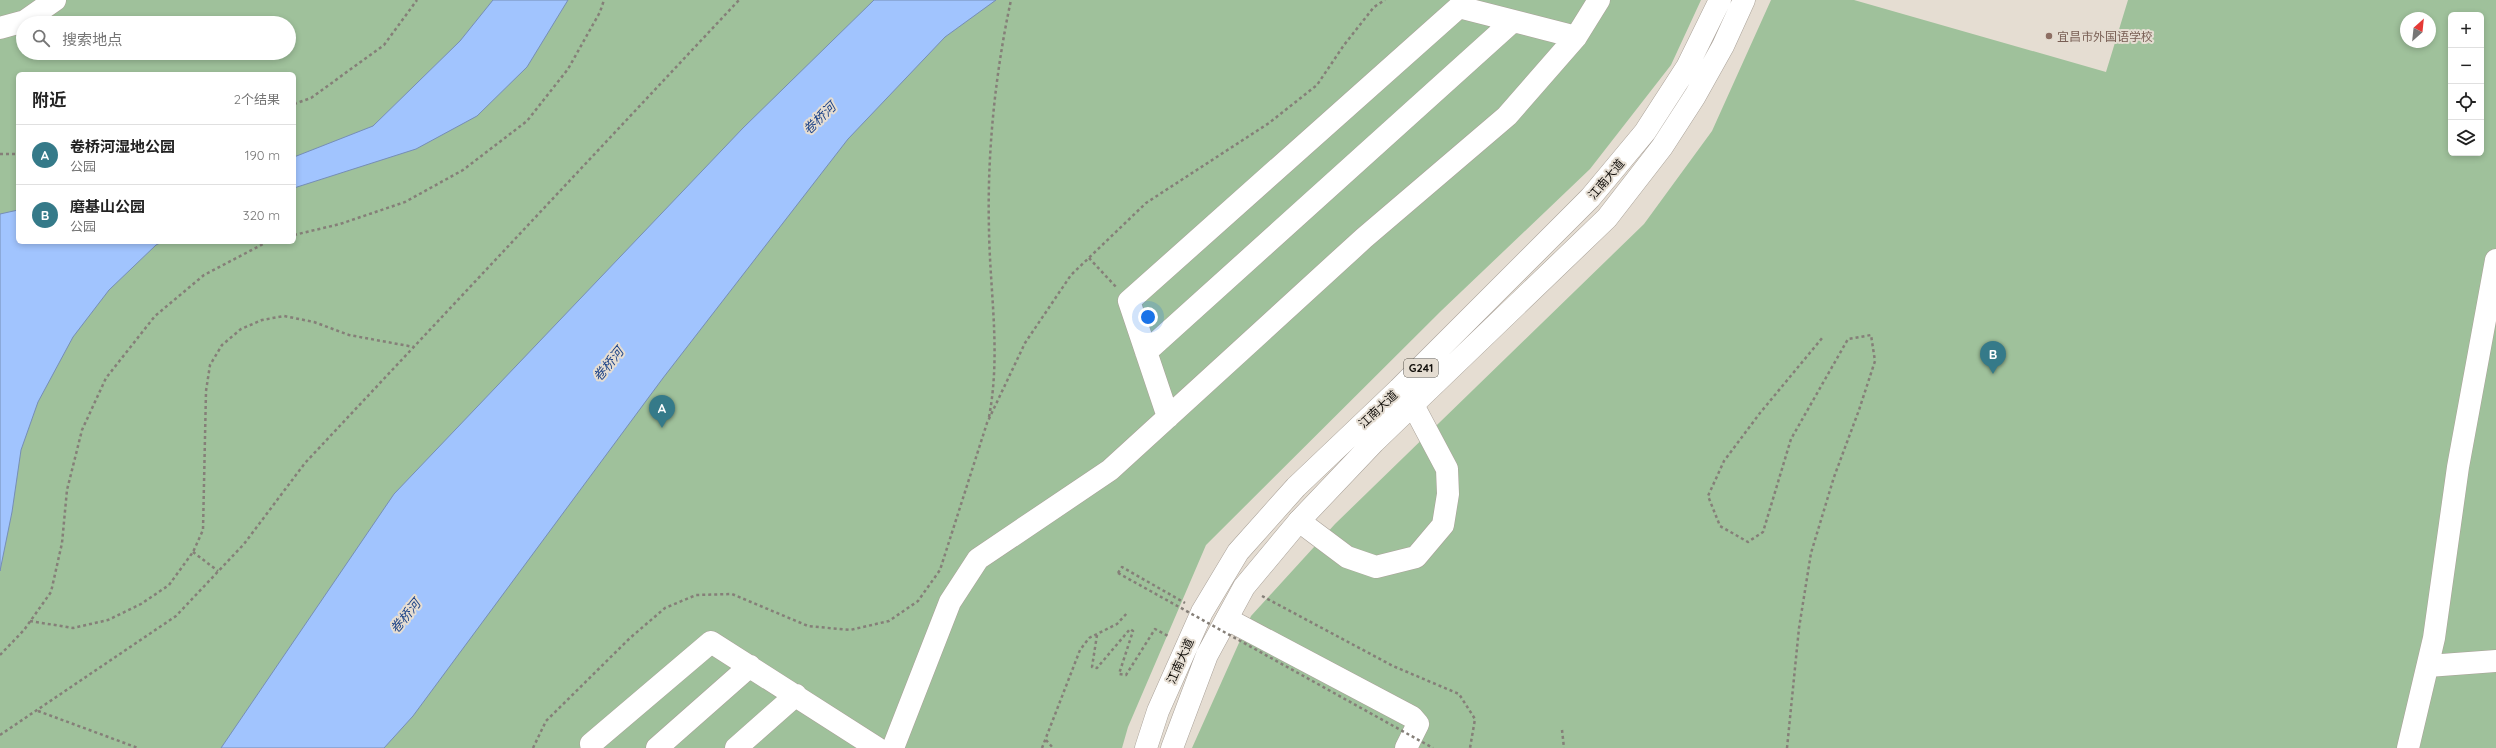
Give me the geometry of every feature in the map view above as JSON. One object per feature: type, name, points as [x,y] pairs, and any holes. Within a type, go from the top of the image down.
[{"type":"main road","points":[[31,16],[55,0]]},
{"type":"main road","points":[[893,748],[950,602],[978,559],[1110,470],[1364,238],[1507,116],[1576,37],[1599,0]]},
{"type":"main road","name":"江南大道","points":[[1146,748],[1158,711],[1202,612],[1238,552],[1296,487],[1400,389],[1590,198],[1645,132],[1687,67],[1720,0]]},
{"type":"main road","name":"江南大道","points":[[1172,748],[1207,655],[1244,587],[1299,521],[1374,442],[1607,218],[1662,147],[1696,96],[1723,46],[1744,0]]},
{"type":"main road","points":[[1168,416],[1129,301],[1459,7],[1576,37]]},
{"type":"main road","points":[[1146,352],[1513,21]]},
{"type":"main road","points":[[0,28],[16,23]]},
{"type":"main road","points":[[2408,748],[2434,638],[2458,467],[2496,260]]},
{"type":"main road","points":[[1299,521],[1347,557],[1376,567],[1416,557],[1443,525],[1448,494],[1447,469],[1413,405]]},
{"type":"main road","points":[[1227,619],[1412,717],[1418,724],[1406,748]]},
{"type":"main road","points":[[592,748],[591,744],[711,642],[877,748]]},
{"type":"main road","points":[[2428,666],[2496,662]]},
{"type":"main road","points":[[657,748],[750,666]]},
{"type":"main road","points":[[736,748],[796,695]]},
{"type":"path","points":[[296,103],[311,98],[384,45],[417,0]]},
{"type":"path","points":[[296,235],[340,224],[405,202],[463,170],[527,121],[568,69],[600,12],[604,0]]},
{"type":"path","points":[[0,735],[176,616],[244,544],[305,463],[738,0]]},
{"type":"path","points":[[988,423],[994,389],[996,348],[989,230],[990,163],[997,90],[1011,0]]},
{"type":"path","points":[[534,748],[546,721],[630,638],[665,608],[696,595],[732,594],[808,626],[850,630],[889,621],[918,601],[940,570],[988,423],[1025,343],[1071,275],[1146,203],[1269,123],[1317,85],[1344,45],[1374,8],[1385,0]]},
{"type":"path","points":[[0,154],[16,154]]},
{"type":"path","points":[[0,655],[30,621],[51,592],[62,543],[67,490],[80,438],[106,378],[155,316],[204,275],[263,244]]},
{"type":"path","points":[[1089,258],[1129,301]]},
{"type":"path","points":[[30,621],[73,628],[108,620],[141,604],[169,585],[193,552],[203,530],[206,391],[210,365],[222,345],[241,329],[262,320],[284,316],[314,322],[349,335],[414,347]]},
{"type":"path","points":[[1787,748],[1799,628],[1811,553],[1834,476],[1859,410],[1874,361],[1871,335],[1848,339],[1791,439],[1763,532],[1748,542],[1720,526],[1708,496],[1724,461],[1760,413],[1823,337]]},
{"type":"path","points":[[193,552],[218,571]]},
{"type":"path","points":[[1202,612],[1122,567],[1118,573],[1433,748]]},
{"type":"path","points":[[1244,587],[1393,666],[1458,694],[1475,719],[1470,748]]},
{"type":"path","points":[[1042,748],[1080,650],[1089,638],[1117,624],[1128,612]]},
{"type":"path","points":[[1097,634],[1092,667],[1097,668],[1130,629],[1133,630],[1119,674],[1126,675],[1155,629],[1187,646]]},
{"type":"path","points":[[37,711],[138,748]]},
{"type":"path","points":[[1562,730],[1564,748]]},
{"type":"path","points":[[1046,740],[1053,748]]},
{"type":"green space","points":[[0,0],[1701,0],[1671,65],[1590,169],[1441,311],[1206,545],[1128,727],[1122,748],[0,748]]},
{"type":"green space","points":[[1771,0],[1854,0],[2106,72],[2128,0],[2496,0],[2496,748],[1192,748],[1251,616],[1335,524],[1644,224],[1712,131]]},
{"type":"water","points":[[493,0],[568,0],[527,67],[477,116],[416,149],[296,187],[296,156],[373,126],[460,41]]},
{"type":"water","name":"卷桥河","points":[[874,0],[996,0],[945,37],[848,139],[663,378],[413,716],[384,748],[221,748],[394,494],[743,128]]},
{"type":"water","points":[[16,210],[16,244],[158,244],[109,290],[73,337],[38,402],[21,450],[12,512],[0,571],[0,214]]},
{"type":"place","name":"宜昌市外国语学校","points":[[2049,36]]},
{"type":"place","name":"磨基山公园","points":[[1993,374]]},
{"type":"place","name":"卷桥河湿地公园","points":[[662,428]]}]
